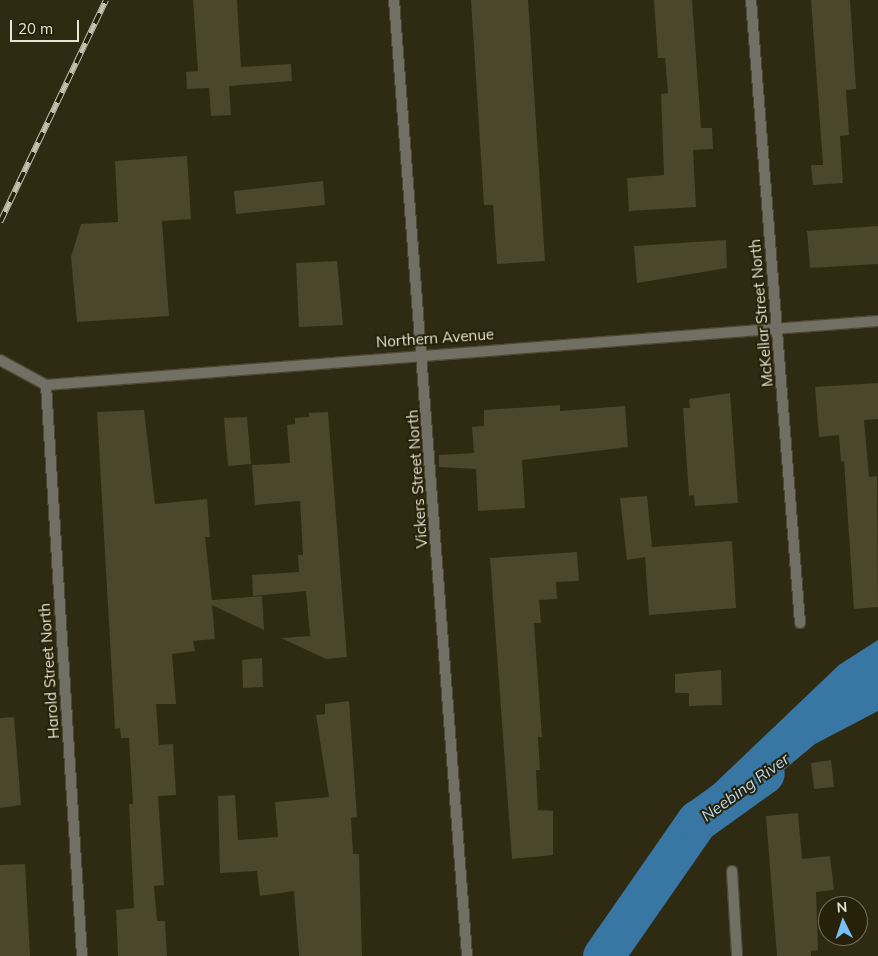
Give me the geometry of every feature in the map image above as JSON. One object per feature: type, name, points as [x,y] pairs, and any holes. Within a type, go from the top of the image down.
[{"type":"street","name":"Vickers Street North","points":[[394,0],[468,956]]},
{"type":"street","name":"McKellar Street North","points":[[751,0],[800,623]]},
{"type":"street","name":"Northern Avenue","points":[[46,385],[422,354],[878,321]]},
{"type":"street","points":[[0,360],[46,385]]},
{"type":"street","name":"Harold Street North","points":[[46,385],[82,956]]},
{"type":"street","points":[[732,871],[737,956]]},
{"type":"water","points":[[878,640],[878,711],[815,744],[726,818],[709,789],[839,665]]},
{"type":"building","points":[[193,0],[237,0],[241,67],[291,64],[292,81],[229,86],[231,115],[211,116],[209,88],[187,89],[186,72],[198,71]]},
{"type":"building","points":[[471,0],[528,0],[545,261],[497,264],[493,205],[484,205]]},
{"type":"building","points":[[654,0],[692,0],[701,128],[712,128],[713,149],[693,150],[696,207],[629,211],[627,178],[664,175],[661,94],[668,93],[665,58],[658,58]]},
{"type":"building","points":[[811,0],[850,0],[856,89],[846,90],[849,135],[840,136],[843,183],[813,185],[811,165],[823,165]]},
{"type":"building","points":[[187,156],[191,219],[162,221],[169,316],[77,322],[71,257],[81,224],[118,222],[115,161]]},
{"type":"building","points":[[323,181],[325,205],[236,214],[234,191]]},
{"type":"building","points":[[878,226],[878,264],[810,268],[807,231]]},
{"type":"building","points":[[726,240],[727,268],[637,283],[634,246]]},
{"type":"building","points":[[337,261],[343,325],[299,327],[296,263]]},
{"type":"building","points":[[878,383],[878,419],[864,420],[869,477],[877,476],[878,607],[854,609],[844,461],[841,462],[839,435],[819,437],[815,387]]},
{"type":"building","points":[[730,393],[738,503],[695,506],[694,495],[689,496],[683,408],[690,408],[689,399]]},
{"type":"building","points":[[560,405],[560,411],[625,406],[628,447],[522,460],[525,508],[478,511],[476,469],[439,467],[439,455],[474,453],[472,427],[484,426],[484,410]]},
{"type":"building","points":[[144,410],[155,504],[207,499],[210,537],[205,537],[212,600],[262,596],[264,630],[212,605],[215,639],[193,641],[195,651],[172,654],[176,704],[156,704],[159,745],[173,744],[176,795],[158,796],[164,885],[154,886],[157,921],[165,921],[167,956],[118,956],[116,910],[134,908],[129,804],[133,804],[129,738],[121,738],[120,728],[115,729],[97,412]]},
{"type":"building","points":[[328,412],[347,657],[326,659],[281,638],[310,636],[306,591],[253,596],[252,575],[299,572],[298,555],[303,555],[300,501],[255,505],[252,465],[290,463],[287,425],[295,424],[295,418],[309,417],[309,413]]},
{"type":"building","points":[[247,417],[251,464],[228,466],[224,418]]},
{"type":"building","points":[[647,496],[652,547],[732,541],[736,608],[649,615],[645,557],[627,560],[620,498]]},
{"type":"building","points":[[577,552],[579,581],[556,582],[557,599],[539,600],[541,623],[534,623],[542,737],[538,737],[540,770],[536,770],[538,810],[553,811],[553,855],[512,859],[490,558]]},
{"type":"building","points":[[262,658],[263,687],[243,688],[242,660]]},
{"type":"building","points":[[721,670],[722,705],[689,706],[689,693],[675,693],[675,674]]},
{"type":"building","points":[[349,701],[357,817],[351,818],[353,854],[359,854],[362,956],[299,956],[294,891],[260,896],[257,871],[220,873],[218,796],[235,795],[238,840],[278,837],[275,802],[329,797],[316,715],[325,714],[325,704]]},
{"type":"building","points":[[14,717],[21,805],[0,808],[0,718]]},
{"type":"building","points":[[831,760],[834,787],[814,789],[811,763]]},
{"type":"building","points":[[798,813],[802,859],[830,856],[834,890],[816,892],[818,950],[811,951],[811,956],[777,956],[766,816]]},
{"type":"building","points":[[25,864],[30,956],[0,956],[0,865]]},
{"type":"waterway","name":"Neebing River","points":[[603,956],[697,821],[764,773]]},
{"type":"railway","points":[[0,222],[106,0]]}]
